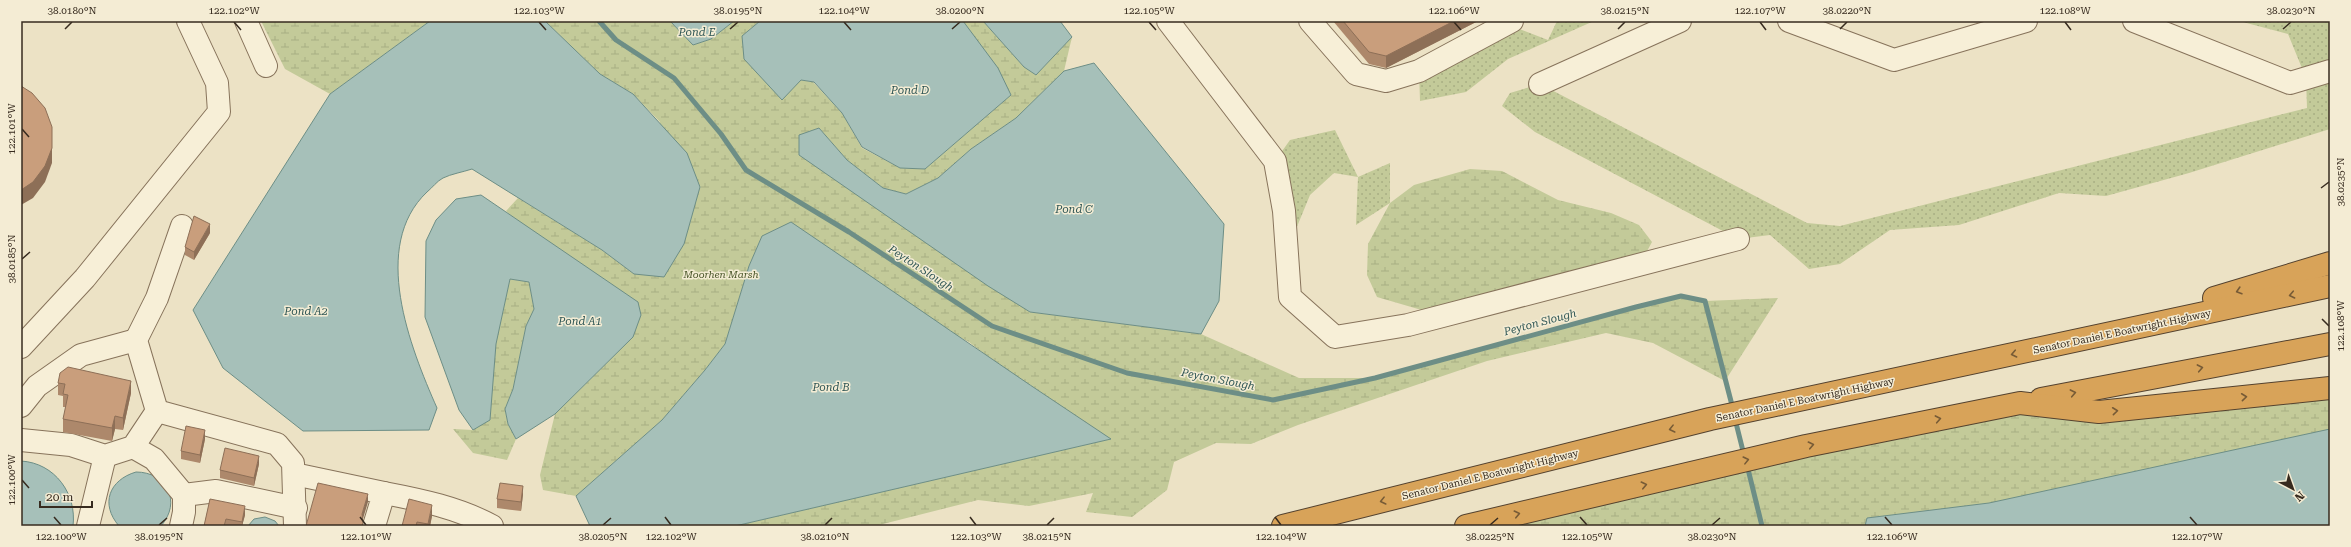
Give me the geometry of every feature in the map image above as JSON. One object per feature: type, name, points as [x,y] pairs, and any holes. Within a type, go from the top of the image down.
[{"type":"highway","points":[[2062,344],[2330,264]]},
{"type":"highway","name":"Senator Daniel E Boatwright Highway","points":[[1283,526],[1710,419],[2330,286]]},
{"type":"highway","points":[[1466,526],[1773,454],[2020,403],[2330,344]]},
{"type":"highway","points":[[2020,403],[2099,412],[2330,388]]},
{"type":"lane","points":[[21,347],[85,278],[219,112],[217,83],[188,21]]},
{"type":"lane","points":[[246,21],[266,66]]},
{"type":"lane","points":[[1168,21],[1275,161],[1284,211],[1290,297],[1336,336],[1408,326],[1738,239]]},
{"type":"lane","points":[[1310,21],[1356,74],[1386,81],[1419,71],[1512,21]]},
{"type":"lane","points":[[1540,84],[1680,21]]},
{"type":"lane","points":[[1789,21],[1894,60],[2026,21]]},
{"type":"lane","points":[[2134,21],[2290,83],[2330,71]]},
{"type":"lane","points":[[157,411],[136,340],[157,298],[182,226]]},
{"type":"lane","points":[[21,406],[37,386],[80,355],[136,340]]},
{"type":"lane","points":[[21,440],[71,445],[104,456],[133,447],[157,411]]},
{"type":"lane","points":[[157,411],[277,444],[293,463],[295,517],[216,491],[184,495]]},
{"type":"lane","points":[[133,447],[154,459],[184,495],[184,512],[181,526]]},
{"type":"lane","points":[[88,526],[104,456]]},
{"type":"lane","points":[[294,474],[424,500],[479,519],[492,526]]},
{"type":"lane","points":[[374,526],[384,493]]},
{"type":"green space","points":[[261,21],[430,21],[330,94],[285,69]]},
{"type":"green space","name":"Moorhen Marsh","points":[[545,21],[670,21],[693,45],[711,39],[734,21],[760,21],[742,36],[781,100],[801,80],[813,82],[842,113],[862,148],[900,168],[925,169],[1011,95],[963,21],[983,21],[1024,67],[1036,75],[1072,37],[1064,71],[1016,118],[971,149],[938,178],[906,194],[883,188],[847,160],[819,128],[799,136],[1030,312],[1201,334],[1299,378],[1375,378],[1681,296],[1705,301],[1778,298],[1725,381],[1653,343],[1606,333],[1487,361],[1298,425],[1251,444],[1216,443],[1174,462],[1167,490],[1132,517],[1086,512],[1093,493],[1029,506],[978,500],[875,526],[735,526],[1110,439],[1002,368],[969,342],[762,236],[749,266],[725,344],[662,420],[576,496],[543,490],[540,475],[555,414],[633,337],[506,211],[518,198],[602,250],[634,274],[660,122],[633,94],[600,74]]},
{"type":"green space","points":[[1557,21],[1594,21],[1508,59],[1466,92],[1420,101],[1419,71],[1506,24],[1548,40]]},
{"type":"green space","points":[[2239,21],[2330,21],[2330,129],[2189,173],[2106,196],[2059,193],[1959,225],[1890,230],[1840,264],[1809,269],[1770,235],[1738,239],[1535,132],[1502,106],[1510,93],[1540,84],[1807,223],[1840,226],[2307,108],[2306,78],[2288,34]]},
{"type":"green space","points":[[1335,130],[1358,177],[1334,173],[1310,195],[1287,251],[1275,161],[1290,140]]},
{"type":"green space","points":[[1390,163],[1390,203],[1356,225],[1358,177]]},
{"type":"green space","points":[[1470,169],[1502,171],[1558,200],[1611,213],[1639,225],[1652,242],[1640,264],[1442,316],[1377,297],[1367,275],[1368,244],[1390,203],[1414,185]]},
{"type":"green space","points":[[510,279],[529,282],[534,309],[526,326],[513,389],[505,409],[508,424],[516,439],[507,460],[473,453],[453,429],[473,430]]},
{"type":"green space","points":[[2330,388],[2330,526],[1466,526],[2020,403],[2099,412]]},
{"type":"water","name":"Pond A2","points":[[430,21],[545,21],[600,74],[633,94],[687,153],[700,187],[684,244],[664,277],[634,274],[602,250],[472,169],[443,178],[427,192],[410,214],[401,240],[398,268],[400,297],[407,327],[426,383],[437,408],[429,430],[303,431],[223,368],[193,310],[330,94]]},
{"type":"water","name":"Pond E","points":[[670,21],[734,21],[711,39],[693,45]]},
{"type":"water","name":"Pond D","points":[[760,21],[963,21],[998,68],[1011,95],[925,169],[900,168],[862,147],[842,113],[814,82],[801,80],[782,100],[744,59],[742,36]]},
{"type":"water","points":[[983,21],[1060,21],[1072,37],[1036,75],[1024,67]]},
{"type":"water","name":"Pond C","points":[[1094,63],[1224,224],[1219,301],[1201,334],[1030,312],[988,286],[799,155],[799,135],[819,128],[847,160],[883,188],[906,194],[938,178],[971,149],[1016,118],[1064,71]]},
{"type":"water","name":"Pond A1","points":[[481,195],[638,302],[641,315],[633,337],[555,414],[516,439],[508,424],[505,409],[513,389],[526,326],[534,309],[529,282],[510,279],[496,344],[490,420],[473,430],[459,410],[425,317],[426,241],[436,220],[456,199]]},
{"type":"water","name":"Pond B","points":[[791,222],[1111,439],[735,526],[590,526],[576,496],[662,420],[705,370],[725,344],[749,266],[762,236]]},
{"type":"water","points":[[2330,429],[2330,526],[1865,526],[1867,518],[1989,503]]},
{"type":"water","points":[[21,461],[33,463],[44,468],[61,482],[71,503],[73,526],[21,526]]},
{"type":"water","points":[[136,472],[147,473],[156,477],[168,490],[170,507],[167,517],[161,526],[119,526],[113,518],[109,501],[110,494],[119,481]]},
{"type":"water","points":[[265,517],[275,521],[279,526],[248,526],[254,519]]},
{"type":"building","points":[[1343,21],[1454,21],[1386,56],[1369,52]]},
{"type":"building","points":[[21,86],[32,93],[45,108],[52,127],[52,148],[45,166],[33,182],[21,190]]},
{"type":"building","points":[[194,216],[210,224],[194,252],[185,247]]},
{"type":"building","points":[[68,367],[131,381],[123,418],[115,416],[112,428],[63,419],[68,395],[63,394],[65,384],[58,383],[60,373]]},
{"type":"building","points":[[186,426],[205,430],[200,455],[181,451]]},
{"type":"building","points":[[225,448],[259,456],[254,478],[220,470]]},
{"type":"building","points":[[318,483],[368,494],[362,514],[362,526],[306,526]]},
{"type":"building","points":[[500,483],[523,486],[521,502],[497,499]]},
{"type":"building","points":[[210,499],[245,506],[242,522],[226,519],[224,526],[204,526]]},
{"type":"building","points":[[409,499],[432,505],[428,524],[417,522],[416,526],[402,526]]},
{"type":"waterway","name":"Peyton Slough","points":[[599,21],[616,40],[674,78],[721,134],[746,170],[849,232],[992,326],[1127,373],[1273,400],[1375,378],[1681,296],[1705,301],[1733,409]]},
{"type":"waterway","name":"Peyton Slough","points":[[1735,419],[1744,455]]},
{"type":"waterway","name":"Peyton Slough","points":[[1747,465],[1762,526]]}]
